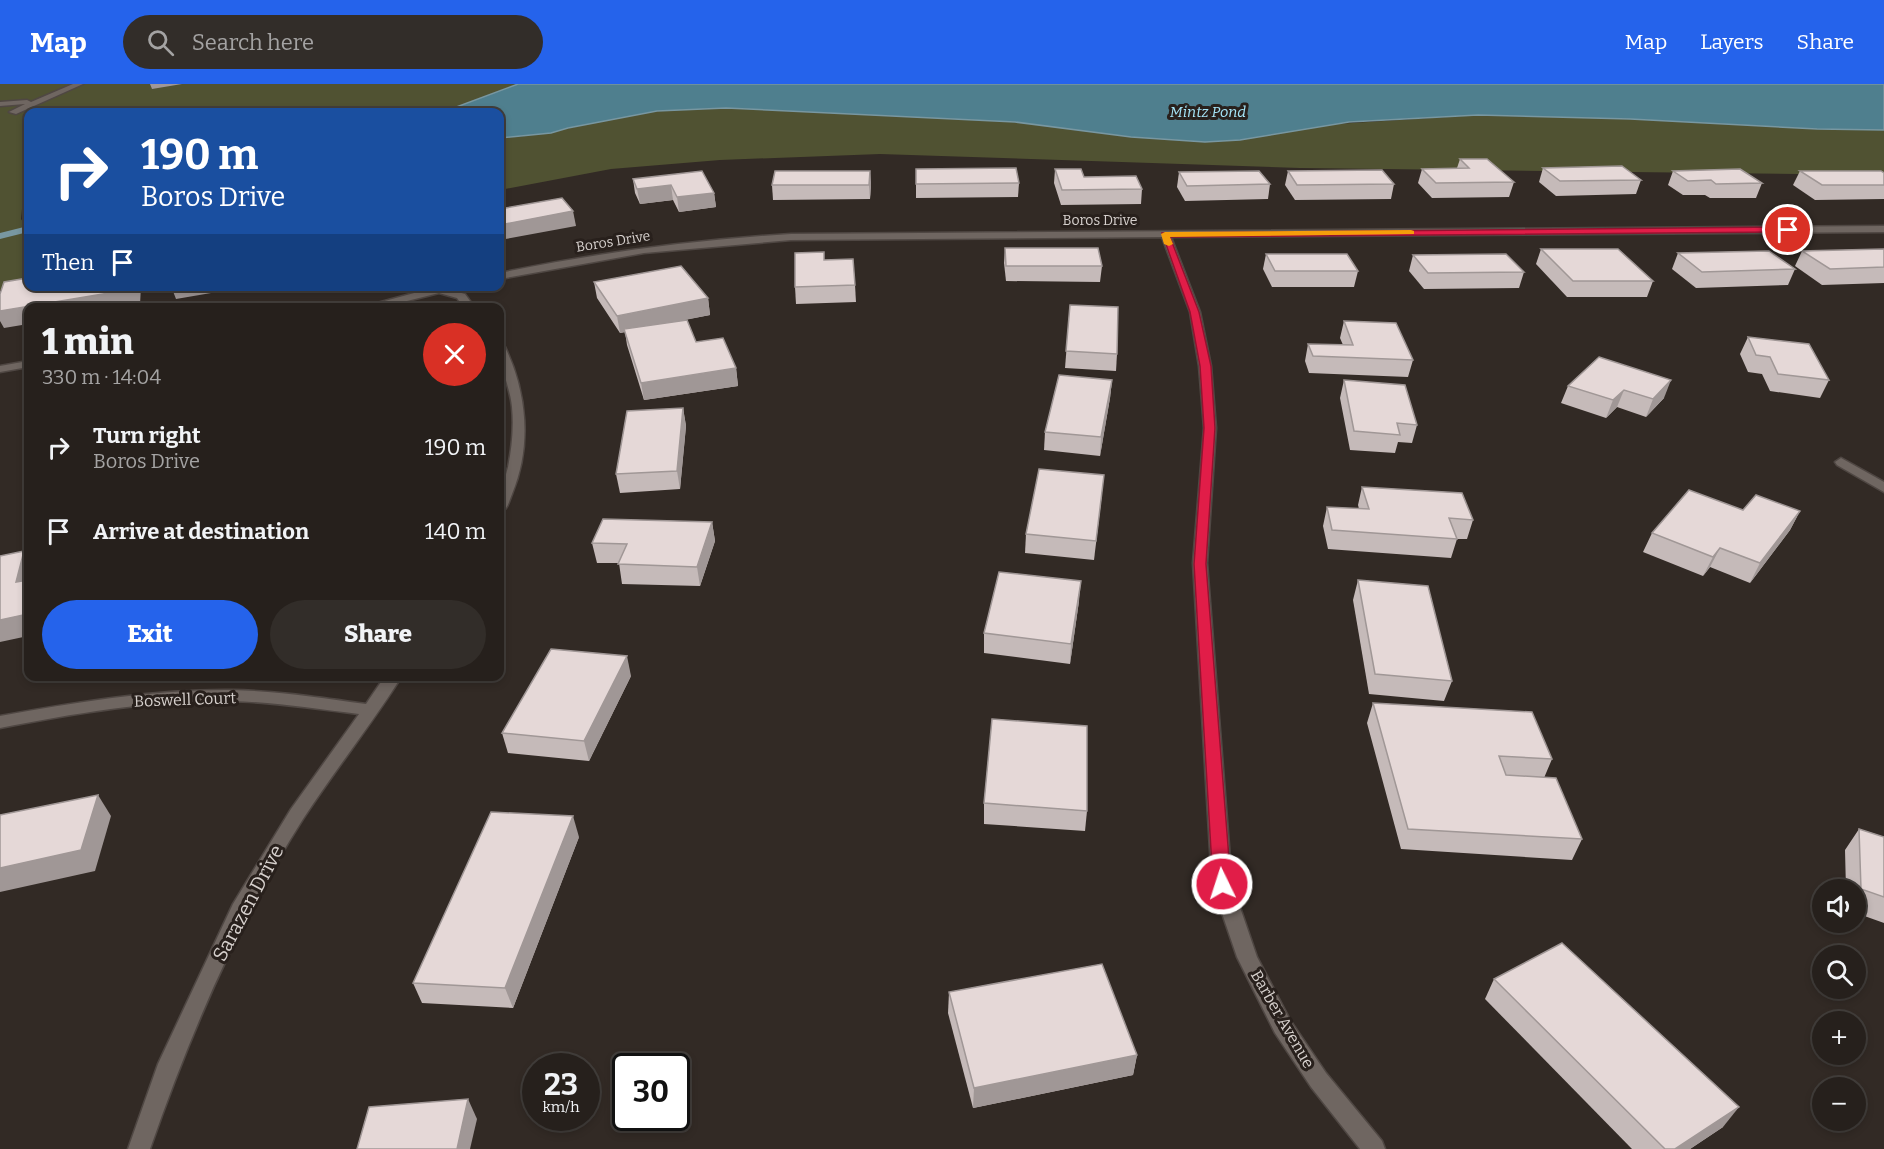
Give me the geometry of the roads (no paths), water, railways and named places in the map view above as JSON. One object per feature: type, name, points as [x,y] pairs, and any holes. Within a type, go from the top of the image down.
[{"type":"street","points":[[13,112],[79,84]]},
{"type":"street","points":[[0,104],[39,101]]},
{"type":"street","name":"Boros Drive","points":[[504,275],[605,256],[750,239],[1884,229]]},
{"type":"street","name":"Barber Avenue","points":[[1165,234],[1195,312],[1205,366],[1210,428],[1200,564],[1222,884],[1231,919],[1263,991],[1310,1070],[1374,1149]]},
{"type":"street","points":[[385,303],[437,291]]},
{"type":"street","points":[[444,291],[461,296],[466,303]]},
{"type":"street","points":[[504,356],[514,379],[520,415],[516,455],[504,495]]},
{"type":"street","points":[[0,369],[24,365]]},
{"type":"street","points":[[1841,462],[1884,488]]},
{"type":"street","name":"Sarazen Drive","points":[[139,1149],[169,1064],[240,910],[297,814],[391,681]]},
{"type":"street","name":"Boswell Court","points":[[0,722],[82,706],[158,698],[265,697],[371,710]]},
{"type":"water","name":"Mintz Pond","points":[[518,84],[1884,84],[1884,130],[1478,115],[1349,122],[1240,140],[1205,142],[1131,137],[1015,122],[726,108],[657,111],[551,133],[504,138],[504,108],[454,108]]},
{"type":"waterway","points":[[0,236],[24,230]]}]
